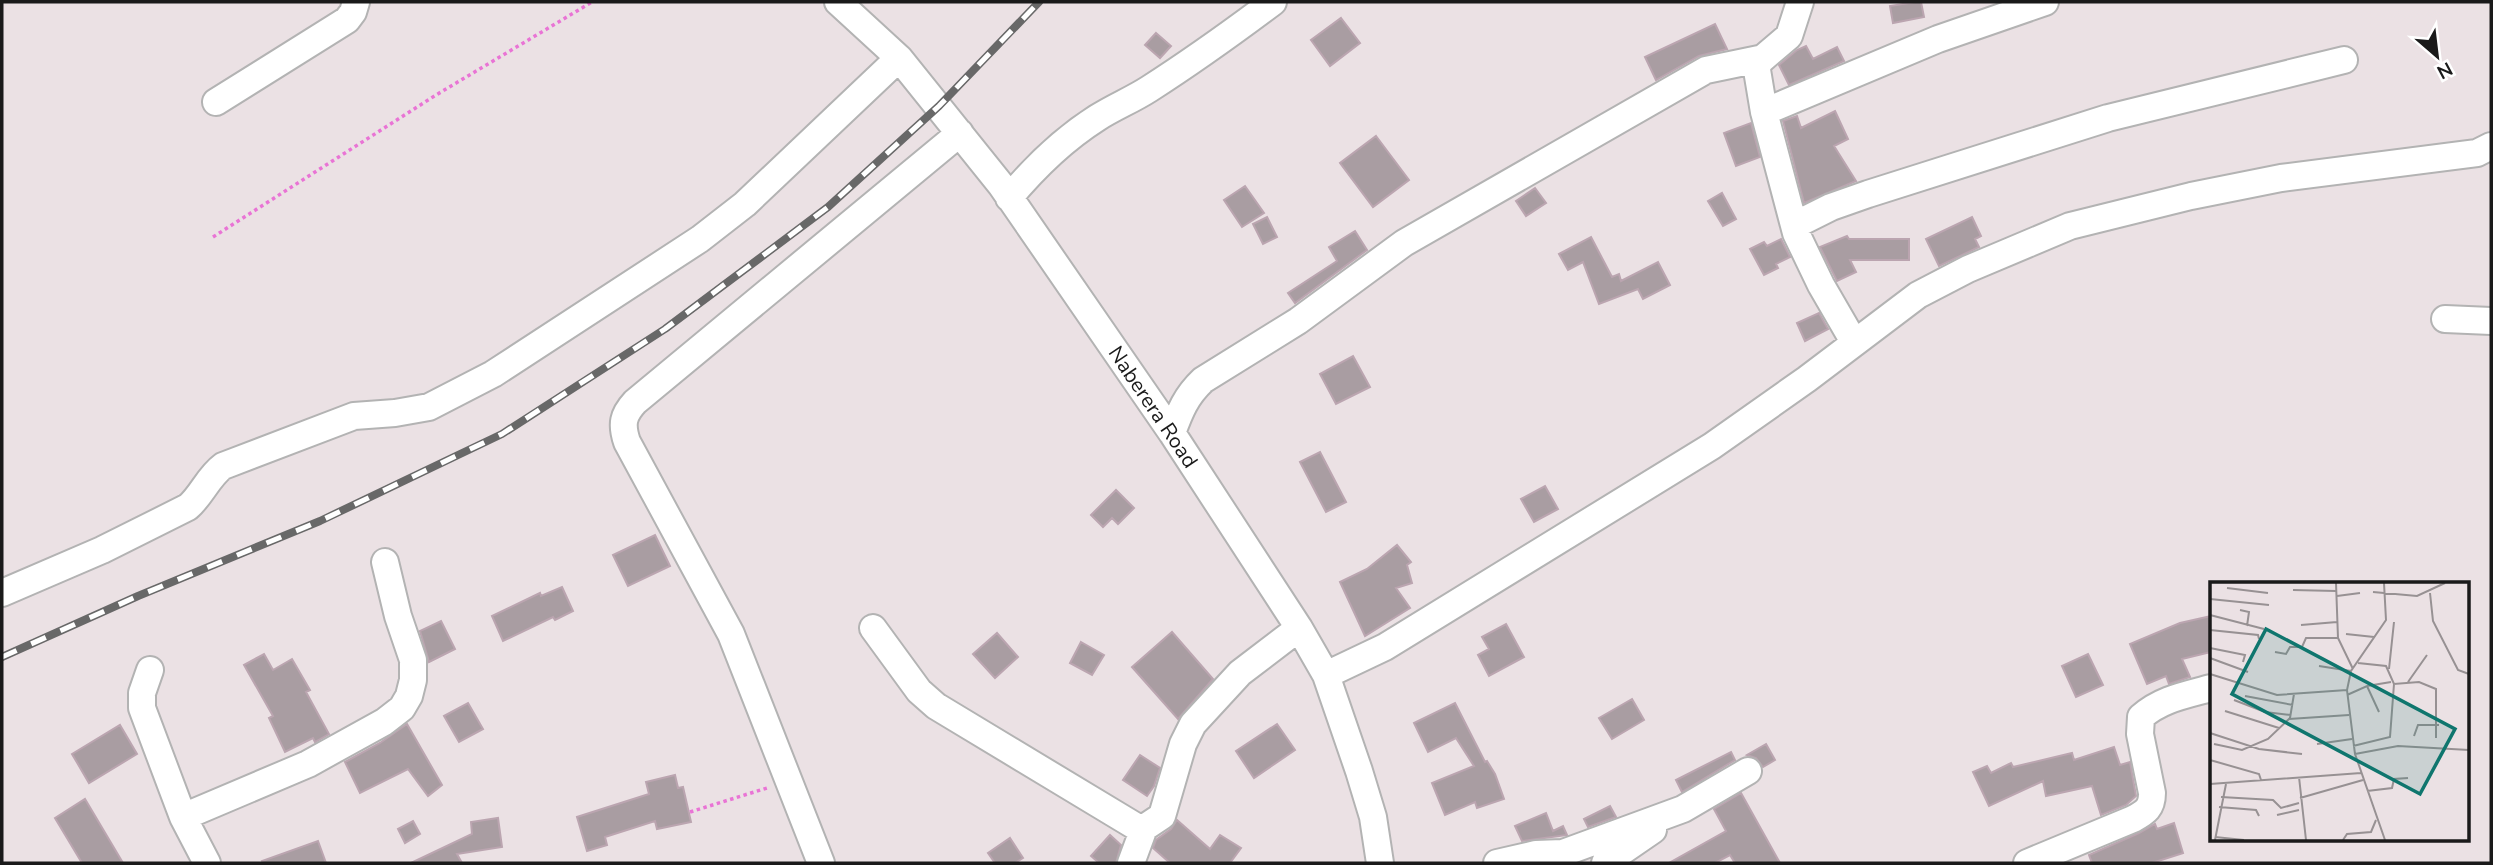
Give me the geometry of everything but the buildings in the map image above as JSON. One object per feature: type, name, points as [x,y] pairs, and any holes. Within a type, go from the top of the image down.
[{"type":"street","points":[[216,102],[347,20],[354,12],[356,2]]},
{"type":"street","name":"Naberera Road","points":[[838,2],[899,58],[1009,198],[1172,433],[1299,628],[1326,675],[1370,805],[1380,863]]},
{"type":"street","points":[[1009,198],[1028,175],[1072,135],[1182,68],[1273,2]]},
{"type":"street","points":[[1172,433],[1183,403],[1203,380],[1298,321],[1404,243],[1706,71],[1762,59],[1790,36],[1800,2]]},
{"type":"street","points":[[1764,113],[1938,39],[2045,2]]},
{"type":"street","points":[[2,593],[102,550],[188,507],[223,466],[347,418],[429,407],[493,374],[700,239],[745,204],[899,58]]},
{"type":"street","points":[[1759,59],[1757,70],[1764,113],[1795,225],[1807,258],[1854,342]]},
{"type":"street","points":[[1795,225],[1831,207],[1868,194],[2108,118],[2344,60]]},
{"type":"street","points":[[821,863],[731,634],[627,442],[622,427],[624,418],[635,402],[960,133]]},
{"type":"street","points":[[1326,675],[1385,647],[1712,446],[1928,288],[2021,245],[2070,226],[2191,196],[2281,178],[2477,153],[2491,146]]},
{"type":"street","points":[[2445,319],[2491,321]]},
{"type":"street","points":[[183,817],[308,764],[384,722],[401,708],[409,696],[413,680],[413,660],[398,616],[385,562]]},
{"type":"street","points":[[873,628],[919,691],[936,706],[1135,826],[1144,828]]},
{"type":"street","points":[[1131,863],[1144,828],[1162,816],[1183,744],[1193,724],[1240,673],[1299,628]]},
{"type":"street","points":[[150,670],[142,693],[142,708],[183,817],[207,863]]},
{"type":"street","points":[[2027,863],[2133,819],[2147,810],[2152,801],[2152,793],[2140,734],[2141,717],[2169,699],[2210,688]]},
{"type":"street","points":[[1605,863],[1683,809],[1748,771]]},
{"type":"street","points":[[1497,863],[1536,854],[1563,853],[1683,809]]},
{"type":"path","points":[[213,237],[436,95],[592,2]]},
{"type":"path","points":[[690,812],[789,780]]},
{"type":"railway","points":[[2,657],[138,596],[320,521],[502,434],[665,329],[828,207],[939,106],[1039,2]]}]
